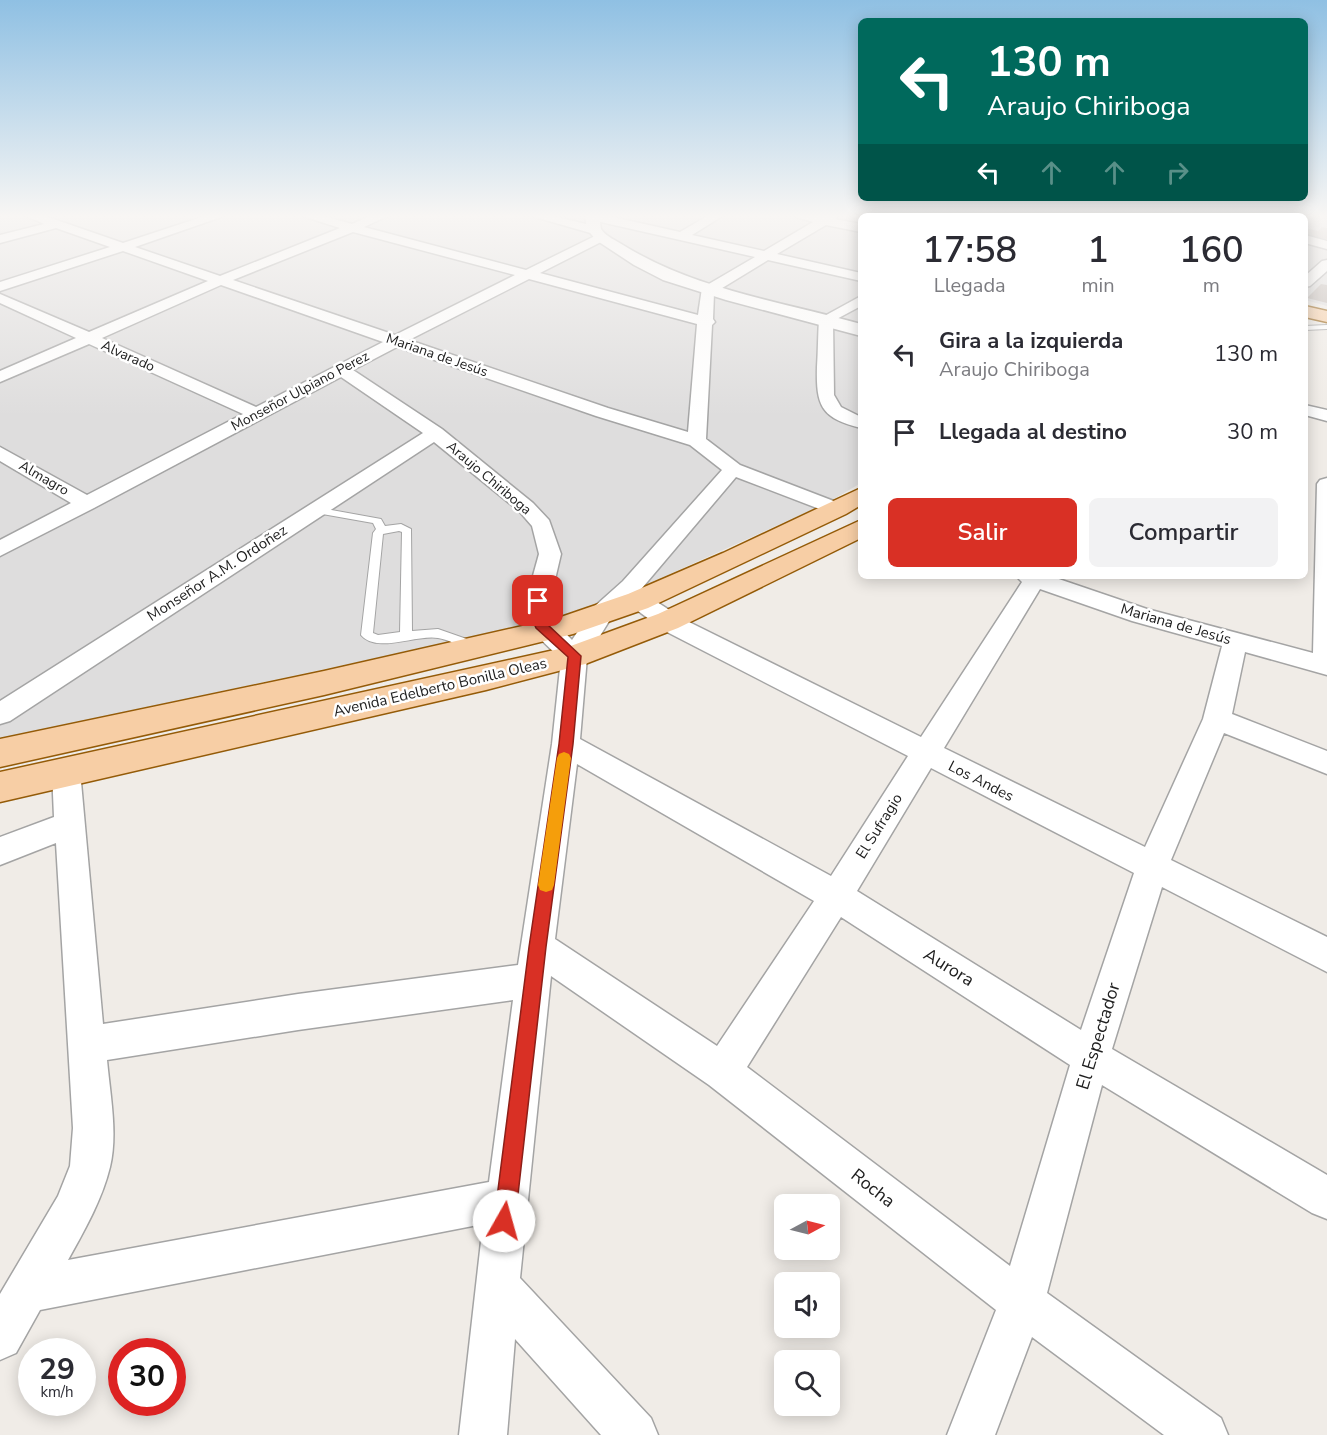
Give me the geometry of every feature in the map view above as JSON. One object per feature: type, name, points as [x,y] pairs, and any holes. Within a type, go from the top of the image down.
[{"type":"main road","points":[[1308,304],[1327,309]]},
{"type":"main road","points":[[1308,312],[1327,317]]},
{"type":"main road","name":"Avenida Edelberto Bonilla Oleas","points":[[0,753],[548,632],[638,601],[853,511]]},
{"type":"main road","name":"Avenida Edelberto Bonilla Oleas","points":[[0,787],[474,681],[574,656],[668,621],[853,511]]},
{"type":"street","points":[[0,287],[15,282]]},
{"type":"street","points":[[0,377],[217,282]]},
{"type":"street","name":"Mariana de Jesús","points":[[227,282],[602,412],[697,441],[733,469],[853,511]]},
{"type":"street","name":"Monseñor Ulpiano Perez","points":[[0,549],[511,282]]},
{"type":"street","points":[[557,282],[706,322]]},
{"type":"street","points":[[681,282],[707,291],[826,319],[858,329]]},
{"type":"street","points":[[707,291],[722,282]]},
{"type":"street","points":[[697,441],[707,291]]},
{"type":"street","name":"Alvarado","points":[[0,298],[257,414]]},
{"type":"street","points":[[826,319],[858,302]]},
{"type":"street","points":[[826,319],[825,395],[829,406],[843,417],[858,422]]},
{"type":"street","name":"Araujo Chiriboga","points":[[341,369],[435,433],[526,507],[542,524],[550,554],[536,609],[541,625],[574,656]]},
{"type":"street","points":[[1308,411],[1327,416]]},
{"type":"street","name":"Monseñor A.M. Ordoñez","points":[[0,714],[435,433]]},
{"type":"street","name":"Almagro","points":[[0,453],[87,504]]},
{"type":"street","points":[[483,1435],[496,1286],[535,963],[566,744],[574,656],[603,612],[631,586],[733,469]]},
{"type":"street","points":[[1308,480],[1327,486],[1315,555],[1326,666]]},
{"type":"street","name":"El Sufragio","points":[[722,1072],[836,896],[1030,579]]},
{"type":"street","name":"Mariana de Jesús","points":[[1037,579],[1140,615],[1326,666]]},
{"type":"street","name":"Los Andes","points":[[638,601],[668,621],[1327,955]]},
{"type":"street","name":"El Espectador","points":[[971,1435],[1022,1302],[1091,1057],[1152,867],[1217,719],[1235,642]]},
{"type":"street","points":[[1217,719],[1327,763]]},
{"type":"street","name":"Aurora","points":[[566,744],[836,896],[1091,1057],[1327,1198]]},
{"type":"street","points":[[0,1337],[73,1210],[90,1166],[93,1128],[66,771]]},
{"type":"street","points":[[0,851],[69,825]]},
{"type":"street","points":[[87,1045],[298,1012],[535,963]]},
{"type":"street","name":"Rocha","points":[[535,963],[722,1072],[1022,1302],[1204,1435]]},
{"type":"street","points":[[28,1290],[507,1199]]},
{"type":"street","points":[[496,1286],[634,1435]]},
{"type":"lane","points":[[1308,328],[1327,327]]},
{"type":"lane","points":[[315,510],[377,521],[382,530]]},
{"type":"lane","points":[[406,636],[407,531],[400,527],[382,530],[378,533],[367,635],[377,639],[438,633],[479,648]]},
{"type":"shaded area","points":[[0,282],[858,282],[858,485],[827,503],[630,592],[558,617],[0,739]]},
{"type":"shaded area","points":[[1308,282],[1327,282],[1327,306],[1308,301]]},
{"type":"building","points":[[1321,284],[1327,285],[1327,303],[1308,297]]},
{"type":"slow traffic","points":[[546,885],[564,758]]},
{"type":"route","points":[[504,1221],[537,947],[566,744],[574,656],[541,625],[536,609],[538,601]]}]
